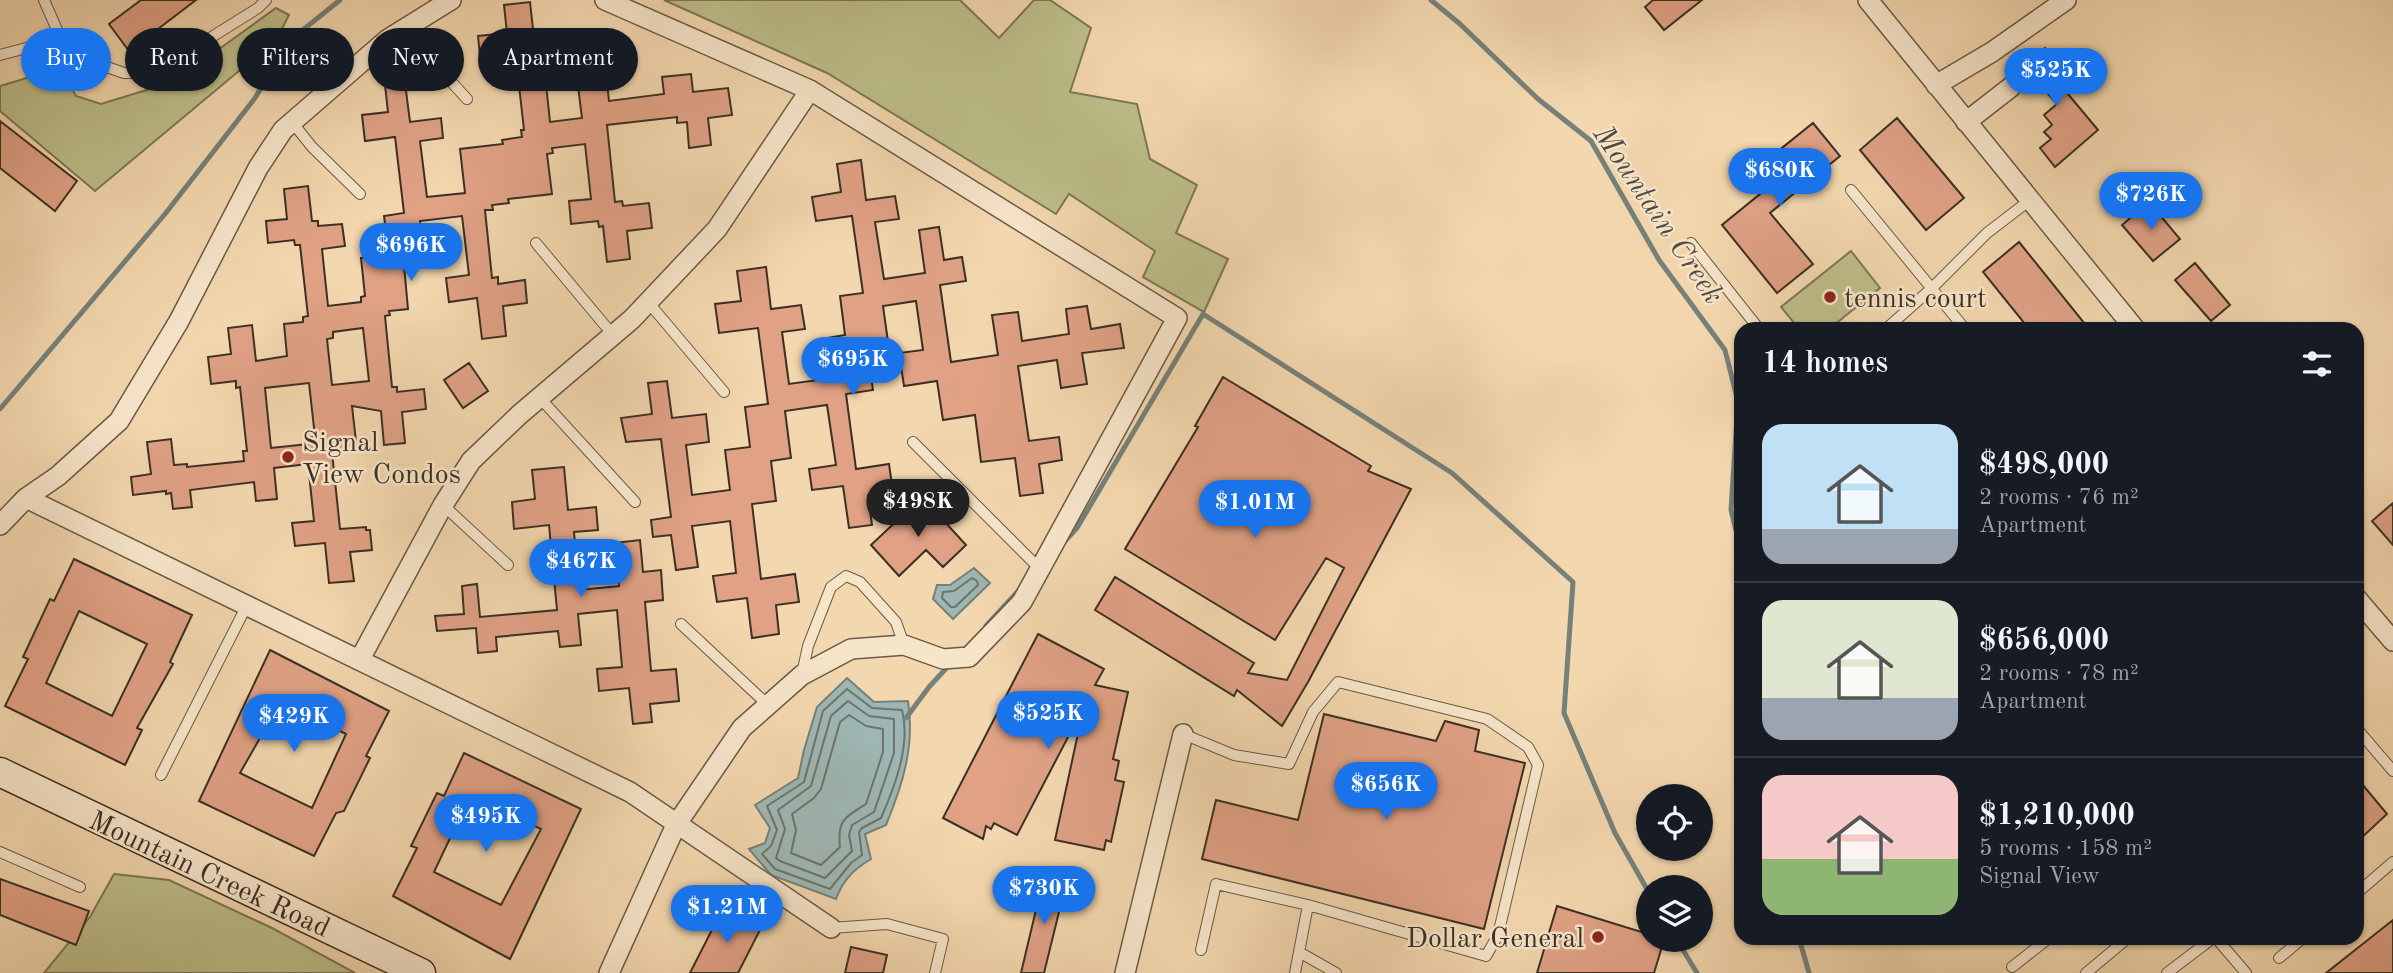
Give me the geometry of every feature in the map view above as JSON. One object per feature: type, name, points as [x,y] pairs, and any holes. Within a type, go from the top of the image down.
[{"type":"main road","name":"Mountain Creek Road","points":[[0,772],[421,973]]},
{"type":"street","points":[[0,526],[26,498],[58,476],[119,421],[179,321],[258,168],[283,130],[388,39],[451,0]]},
{"type":"street","points":[[605,0],[810,90],[1177,318],[1022,602],[969,657],[943,659],[904,645],[851,649],[802,675],[742,728],[676,825],[609,973]]},
{"type":"street","points":[[1868,0],[2129,322]]},
{"type":"street","points":[[1936,85],[1992,52],[2066,0]]},
{"type":"street","points":[[1966,122],[2011,87]]},
{"type":"street","points":[[360,659],[443,505],[471,461],[648,302],[716,229],[810,90]]},
{"type":"street","points":[[26,498],[631,792],[831,928]]},
{"type":"street","points":[[2364,608],[2393,641]]},
{"type":"street","points":[[1125,973],[1183,734]]},
{"type":"lane","points":[[44,0],[56,28]]},
{"type":"lane","points":[[111,68],[124,73],[154,73],[258,8],[266,0]]},
{"type":"lane","points":[[407,27],[424,52],[467,99]]},
{"type":"lane","points":[[0,55],[21,49]]},
{"type":"lane","points":[[292,122],[312,147],[360,194]]},
{"type":"lane","points":[[1851,190],[1959,322]]},
{"type":"lane","points":[[1893,322],[1931,289],[1987,233],[2030,200]]},
{"type":"lane","points":[[536,243],[613,335]]},
{"type":"lane","points":[[1691,243],[1753,322]]},
{"type":"lane","points":[[648,302],[724,392]]},
{"type":"lane","points":[[540,398],[635,502]]},
{"type":"lane","points":[[913,442],[1040,569]]},
{"type":"lane","points":[[443,505],[508,565]]},
{"type":"lane","points":[[802,675],[808,646],[831,587],[846,576],[860,582],[896,622],[904,645]]},
{"type":"lane","points":[[161,775],[247,605]]},
{"type":"lane","points":[[681,624],[768,705]]},
{"type":"lane","points":[[1183,734],[1234,755],[1289,764],[1313,712],[1338,682],[1487,719],[1528,747],[1538,765],[1498,935],[1486,956],[1308,905],[1216,884],[1200,950]]},
{"type":"lane","points":[[2364,737],[2393,771]]},
{"type":"lane","points":[[0,852],[80,887]]},
{"type":"lane","points":[[2364,886],[2393,862]]},
{"type":"lane","points":[[1296,973],[1308,905]]},
{"type":"lane","points":[[831,928],[887,924],[943,939],[935,973]]},
{"type":"lane","points":[[2012,967],[2040,945]]},
{"type":"lane","points":[[2086,973],[2120,945]]},
{"type":"lane","points":[[2167,973],[2205,945]]},
{"type":"lane","points":[[2221,945],[2246,973]]},
{"type":"lane","points":[[2279,958],[2295,945]]},
{"type":"lane","points":[[1300,952],[1336,973]]},
{"type":"green space","points":[[664,0],[960,0],[999,38],[1034,0],[1050,0],[1091,28],[1070,92],[1137,104],[1150,159],[1197,185],[1176,233],[1228,259],[1204,312],[1143,277],[1155,251],[1069,194],[1056,214],[827,73]]},
{"type":"green space","points":[[276,8],[289,15],[282,28],[248,28]]},
{"type":"green space","points":[[237,36],[237,73],[223,84],[223,46]]},
{"type":"green space","points":[[21,80],[21,91],[73,91],[76,96],[101,104],[143,91],[215,91],[95,191],[0,111],[0,86]]},
{"type":"green space","name":"tennis court","points":[[1851,251],[1880,288],[1838,322],[1793,322],[1781,307]]},
{"type":"green space","points":[[114,874],[169,880],[272,928],[355,973],[44,973],[90,917]]},
{"type":"water","points":[[974,568],[990,583],[953,619],[933,599],[937,585],[950,585]]},
{"type":"water","points":[[847,678],[874,702],[908,701],[910,733],[898,795],[886,825],[865,834],[871,859],[850,876],[836,899],[771,875],[749,849],[765,843],[770,828],[755,805],[798,778],[817,707]]},
{"type":"building","points":[[141,0],[196,0],[159,28],[125,28],[125,46],[109,24]]},
{"type":"building","points":[[1653,0],[1702,0],[1664,30],[1645,7]]},
{"type":"building","points":[[530,2],[533,28],[506,28],[504,5]]},
{"type":"building","points":[[2045,48],[2062,68],[2059,70],[2065,76],[2058,82],[2098,130],[2055,167],[2040,148],[2051,139],[2044,132],[2052,125],[2044,115],[2057,104],[2037,81],[2023,92],[2020,79],[2008,74],[2024,61],[2027,64]]},
{"type":"building","points":[[691,74],[693,92],[728,88],[732,115],[708,118],[711,145],[689,148],[687,122],[677,123],[677,117],[607,125],[615,202],[622,201],[623,206],[649,203],[652,228],[627,231],[630,259],[607,262],[603,226],[599,227],[598,221],[571,224],[569,201],[591,199],[585,144],[552,148],[553,153],[547,154],[552,194],[508,199],[509,203],[492,205],[493,210],[485,210],[492,278],[498,277],[498,284],[525,280],[527,303],[503,306],[506,336],[482,339],[477,298],[449,302],[446,278],[469,275],[462,216],[420,221],[425,263],[404,265],[408,309],[389,311],[390,315],[385,316],[392,387],[397,387],[397,392],[424,389],[426,409],[402,412],[405,443],[384,445],[381,411],[352,406],[357,450],[332,452],[340,529],[366,527],[366,530],[370,530],[372,550],[350,552],[354,581],[329,583],[325,543],[295,546],[292,523],[314,521],[308,464],[274,468],[277,499],[256,501],[254,482],[190,490],[192,507],[173,509],[171,493],[166,494],[166,491],[133,495],[131,477],[151,474],[147,442],[171,439],[174,465],[187,464],[187,467],[244,461],[243,451],[247,451],[240,387],[236,388],[236,381],[211,384],[208,357],[231,354],[228,328],[252,325],[256,361],[287,356],[284,324],[303,322],[303,317],[308,316],[300,245],[295,245],[294,240],[268,243],[266,221],[287,219],[284,189],[308,186],[312,221],[318,221],[318,226],[342,224],[345,246],[322,249],[328,306],[361,302],[361,297],[365,296],[361,258],[389,255],[384,216],[404,213],[395,137],[365,141],[362,115],[388,112],[386,91],[406,91],[410,122],[441,118],[443,138],[420,141],[427,197],[465,193],[460,149],[503,144],[502,140],[522,137],[521,130],[524,130],[520,91],[547,91],[550,122],[582,118],[579,91],[608,91],[609,101],[664,94],[662,77]],"holes":[[[363,328],[369,381],[332,385],[327,339],[333,338],[333,332]],[[309,383],[315,437],[307,437],[308,444],[271,448],[265,388]]]},
{"type":"building","points":[[1897,118],[1964,198],[1926,230],[1860,150]]},
{"type":"building","points":[[0,121],[77,181],[55,211],[0,168]]},
{"type":"building","points":[[1813,123],[1840,156],[1770,213],[1813,264],[1777,293],[1722,225],[1771,185],[1757,168]]},
{"type":"building","points":[[861,160],[866,200],[895,196],[899,219],[875,222],[884,279],[925,273],[919,230],[939,227],[944,260],[962,257],[966,281],[940,285],[951,362],[998,355],[992,315],[1018,312],[1022,341],[1069,334],[1066,309],[1087,306],[1091,329],[1120,324],[1124,348],[1082,353],[1087,384],[1061,388],[1057,360],[1018,366],[1029,441],[1059,437],[1062,460],[1039,464],[1043,493],[1020,496],[1015,458],[981,462],[975,415],[943,420],[937,381],[904,386],[899,353],[923,350],[916,301],[883,306],[889,349],[867,352],[873,390],[846,394],[856,469],[889,464],[893,492],[868,495],[872,525],[849,528],[843,486],[812,490],[809,469],[836,465],[827,405],[785,411],[791,458],[771,461],[776,501],[752,504],[761,579],[795,574],[799,602],[776,605],[779,634],[752,638],[747,598],[717,602],[713,576],[736,573],[730,521],[692,526],[698,567],[676,570],[671,535],[653,537],[651,520],[671,517],[661,439],[626,442],[621,418],[652,414],[648,383],[667,381],[672,418],[706,414],[709,442],[686,445],[692,495],[730,490],[725,450],[750,447],[745,407],[768,404],[758,328],[719,333],[715,304],[741,301],[737,271],[766,267],[771,309],[801,305],[805,329],[782,332],[789,384],[826,379],[821,339],[845,335],[840,296],[863,293],[852,216],[816,221],[812,197],[841,192],[837,164]]},
{"type":"building","points":[[2149,202],[2180,239],[2153,261],[2122,225]]},
{"type":"building","points":[[2019,242],[2083,322],[2023,322],[1983,272]]},
{"type":"building","points":[[2195,263],[2230,305],[2211,321],[2175,280]]},
{"type":"building","points":[[469,363],[488,391],[463,408],[444,380]]},
{"type":"building","points":[[1223,377],[1371,466],[1368,471],[1411,489],[1282,726],[1237,690],[1234,696],[1095,610],[1115,577],[1254,663],[1248,673],[1287,680],[1344,568],[1326,558],[1275,640],[1125,549],[1198,427],[1195,426]]},
{"type":"building","points":[[564,467],[568,510],[596,507],[598,530],[574,532],[579,590],[619,586],[615,543],[640,540],[643,572],[661,570],[663,600],[645,602],[651,671],[676,669],[679,701],[650,704],[652,722],[633,724],[629,688],[599,691],[597,669],[622,667],[617,610],[578,614],[581,645],[560,647],[558,631],[496,637],[497,651],[478,653],[476,628],[437,631],[435,616],[464,614],[462,586],[477,584],[480,617],[557,610],[549,525],[514,529],[512,502],[535,499],[532,470]]},
{"type":"building","points":[[922,497],[966,545],[943,567],[926,550],[899,576],[871,545]]},
{"type":"building","points":[[2393,503],[2393,545],[2372,521]]},
{"type":"building","points":[[74,559],[192,615],[170,662],[173,664],[137,728],[142,730],[125,765],[5,706],[28,659],[23,657],[50,599],[54,601]],"holes":[[[79,611],[147,644],[112,716],[46,683]]]},
{"type":"building","points":[[1038,634],[1104,669],[1095,685],[1128,692],[1113,759],[1119,761],[1115,780],[1124,782],[1111,842],[1106,840],[1104,850],[1055,840],[1082,715],[1080,714],[1017,835],[994,823],[991,829],[986,826],[983,839],[943,818]]},
{"type":"building","points":[[270,650],[389,711],[366,756],[370,758],[344,811],[336,813],[314,856],[199,801]],"holes":[[[281,701],[346,734],[312,808],[240,773]]]},
{"type":"building","points":[[1324,714],[1436,741],[1445,721],[1479,730],[1475,751],[1525,763],[1484,929],[1202,859],[1216,800],[1298,820]]},
{"type":"building","points":[[464,753],[581,809],[510,959],[393,896],[417,848],[411,846],[437,793],[444,796]],"holes":[[[470,796],[541,829],[501,905],[434,872]]]},
{"type":"building","points":[[2364,786],[2387,814],[2364,835]]},
{"type":"building","points":[[1044,876],[1066,881],[1058,916],[1044,973],[1021,973]]},
{"type":"building","points":[[0,879],[89,911],[76,945],[0,915]]},
{"type":"building","name":"Dollar General","points":[[1557,906],[1636,930],[1636,952],[1660,952],[1654,973],[1537,973]]},
{"type":"building","points":[[723,908],[761,928],[738,973],[690,973]]},
{"type":"building","points":[[2393,920],[2393,973],[2326,973],[2364,945]]},
{"type":"building","points":[[851,947],[887,955],[883,973],[845,973]]},
{"type":"waterway","points":[[0,409],[165,214],[255,98],[289,41],[340,0]]},
{"type":"waterway","name":"Mountain Creek","points":[[1431,0],[1538,99],[1591,141],[1659,260],[1725,350],[1734,386]]},
{"type":"waterway","points":[[1065,541],[1077,528],[1203,314],[1452,473],[1573,582],[1564,713],[1615,833],[1639,875]]},
{"type":"waterway","name":"Mountain Creek","points":[[1734,464],[1731,510],[1734,522]]},
{"type":"waterway","points":[[986,626],[1020,589]]},
{"type":"waterway","points":[[906,718],[951,663]]},
{"type":"waterway","name":"Mountain Creek","points":[[1801,945],[1809,973]]},
{"type":"waterway","points":[[1684,952],[1697,973]]},
{"type":"place","name":"tennis court","points":[[1830,297]]},
{"type":"place","name":"Signal View Condos","points":[[288,457]]},
{"type":"place","name":"Dollar General","points":[[1598,937]]}]
